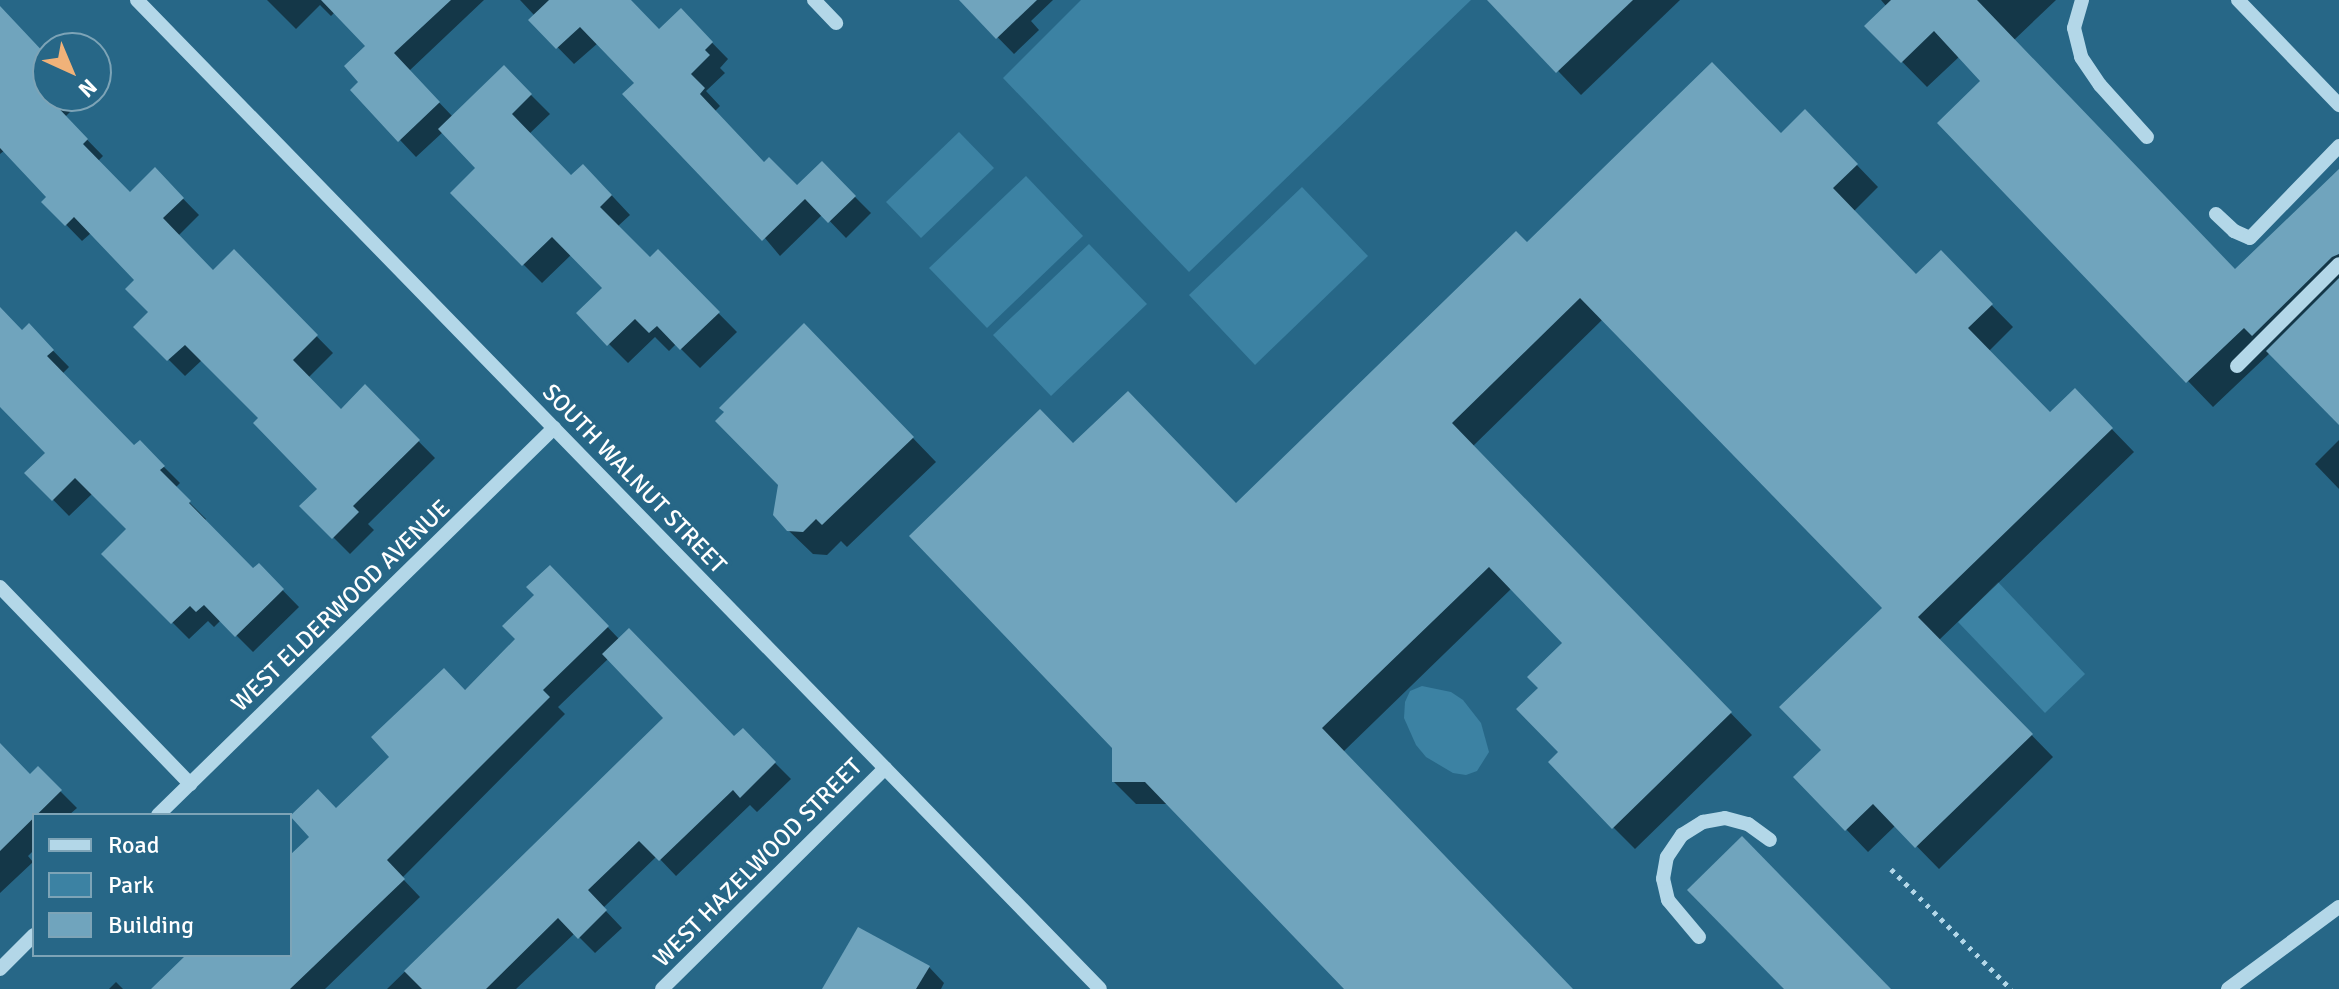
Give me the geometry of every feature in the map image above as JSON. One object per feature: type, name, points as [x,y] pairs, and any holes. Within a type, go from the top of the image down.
[{"type":"street","name":"SOUTH WALNUT STREET","points":[[137,0],[1100,989]]},
{"type":"street","points":[[814,0],[836,23]]},
{"type":"street","points":[[2082,0],[2074,28],[2081,57],[2100,85],[2147,137]]},
{"type":"street","points":[[2238,0],[2339,105]]},
{"type":"street","points":[[2216,214],[2234,231],[2250,238],[2339,146]]},
{"type":"street","points":[[2237,366],[2339,264]]},
{"type":"street","name":"WEST ELDERWOOD AVENUE","points":[[160,813],[554,428]]},
{"type":"street","points":[[0,587],[190,784]]},
{"type":"street","name":"WEST HAZELWOOD STREET","points":[[662,989],[885,768]]},
{"type":"street","points":[[1699,937],[1668,900],[1663,879],[1667,857],[1682,835],[1703,822],[1725,818],[1748,824],[1770,840]]},
{"type":"street","points":[[2228,989],[2339,907]]},
{"type":"street","points":[[0,969],[32,937]]},
{"type":"path","points":[[1891,869],[2011,989]]},
{"type":"green space","points":[[1081,0],[1471,0],[1189,272],[1003,78]]},
{"type":"green space","points":[[959,132],[994,168],[921,238],[886,202]]},
{"type":"green space","points":[[1026,176],[1083,236],[987,328],[929,268]]},
{"type":"green space","points":[[1302,187],[1368,256],[1255,365],[1189,295]]},
{"type":"green space","points":[[1089,244],[1147,304],[1051,396],[993,335]]},
{"type":"green space","points":[[1998,582],[2085,674],[2045,713],[1958,622]]},
{"type":"green space","points":[[1422,686],[1451,692],[1463,700],[1481,723],[1489,752],[1477,771],[1466,775],[1453,773],[1426,757],[1416,745],[1404,718],[1405,702],[1410,691]]},
{"type":"building","points":[[321,0],[451,0],[394,53],[440,102],[398,142],[350,90],[358,82],[344,66],[365,46]]},
{"type":"building","points":[[549,0],[631,0],[659,29],[681,8],[713,42],[705,50],[710,55],[691,74],[705,88],[700,94],[764,162],[769,157],[797,185],[822,161],[856,196],[828,223],[805,199],[762,241],[622,94],[634,83],[580,27],[556,49],[528,20]]},
{"type":"building","points":[[959,0],[1037,0],[996,39]]},
{"type":"building","points":[[1487,0],[1633,0],[1556,73]]},
{"type":"building","points":[[1891,0],[1977,0],[2235,269],[2339,169],[2339,254],[2332,257],[2252,336],[2244,328],[2186,383],[1937,123],[1980,81],[1934,31],[1901,63],[1864,26]]},
{"type":"building","points":[[0,6],[32,40],[32,112],[62,112],[88,139],[83,144],[130,192],[155,167],[184,198],[163,218],[213,270],[234,249],[318,335],[293,360],[341,409],[365,384],[420,440],[353,506],[359,512],[332,539],[299,506],[317,489],[253,423],[258,418],[185,345],[167,361],[133,327],[148,312],[125,289],[134,280],[74,217],[65,226],[41,202],[46,197],[0,148]]},
{"type":"building","points":[[1712,62],[1781,133],[1805,109],[1858,164],[1833,188],[1916,274],[1941,250],[1993,304],[1968,328],[2050,412],[2075,388],[2113,428],[1918,617],[2033,734],[1915,848],[1873,804],[1845,831],[1793,777],[1821,750],[1779,707],[1882,608],[1580,298],[1452,423],[1732,712],[1612,829],[1548,762],[1558,752],[1516,709],[1538,688],[1527,677],[1562,643],[1489,567],[1322,728],[1573,989],[1344,989],[1145,782],[1112,782],[1112,748],[909,536],[1040,409],[1073,443],[1128,391],[1236,503],[1516,231],[1527,242]]},
{"type":"building","points":[[504,65],[532,94],[512,114],[571,175],[583,164],[612,195],[600,207],[650,257],[658,249],[720,312],[680,350],[657,326],[649,333],[635,319],[607,346],[576,313],[602,288],[552,237],[522,266],[450,193],[475,168],[438,129]]},
{"type":"building","points":[[2339,278],[2339,425],[2266,351]]},
{"type":"building","points":[[0,307],[22,330],[29,323],[54,350],[47,356],[134,445],[140,440],[165,466],[160,470],[191,501],[189,503],[253,568],[259,563],[284,589],[235,637],[204,605],[196,612],[190,606],[171,624],[101,554],[126,529],[75,478],[52,501],[24,473],[45,453],[0,407]]},
{"type":"building","points":[[804,323],[914,437],[822,525],[816,519],[803,532],[787,531],[773,515],[778,485],[715,421],[724,412],[719,408]]},
{"type":"building","points":[[550,565],[609,626],[543,690],[550,697],[387,860],[405,879],[290,989],[151,989],[184,957],[292,957],[292,853],[309,837],[292,818],[292,814],[318,789],[336,808],[389,757],[371,737],[444,668],[465,690],[515,639],[502,626],[534,595],[526,587]]},
{"type":"building","points":[[629,628],[734,736],[743,728],[776,762],[740,798],[733,790],[659,861],[639,841],[588,890],[607,910],[578,939],[558,918],[486,989],[422,989],[404,971],[663,718],[602,654]]},
{"type":"building","points":[[0,743],[30,774],[38,766],[62,790],[39,813],[32,813],[32,820],[0,851]]},
{"type":"building","points":[[1742,836],[1891,989],[1784,989],[1687,890]]},
{"type":"building","points":[[858,927],[930,966],[916,989],[822,989]]}]
